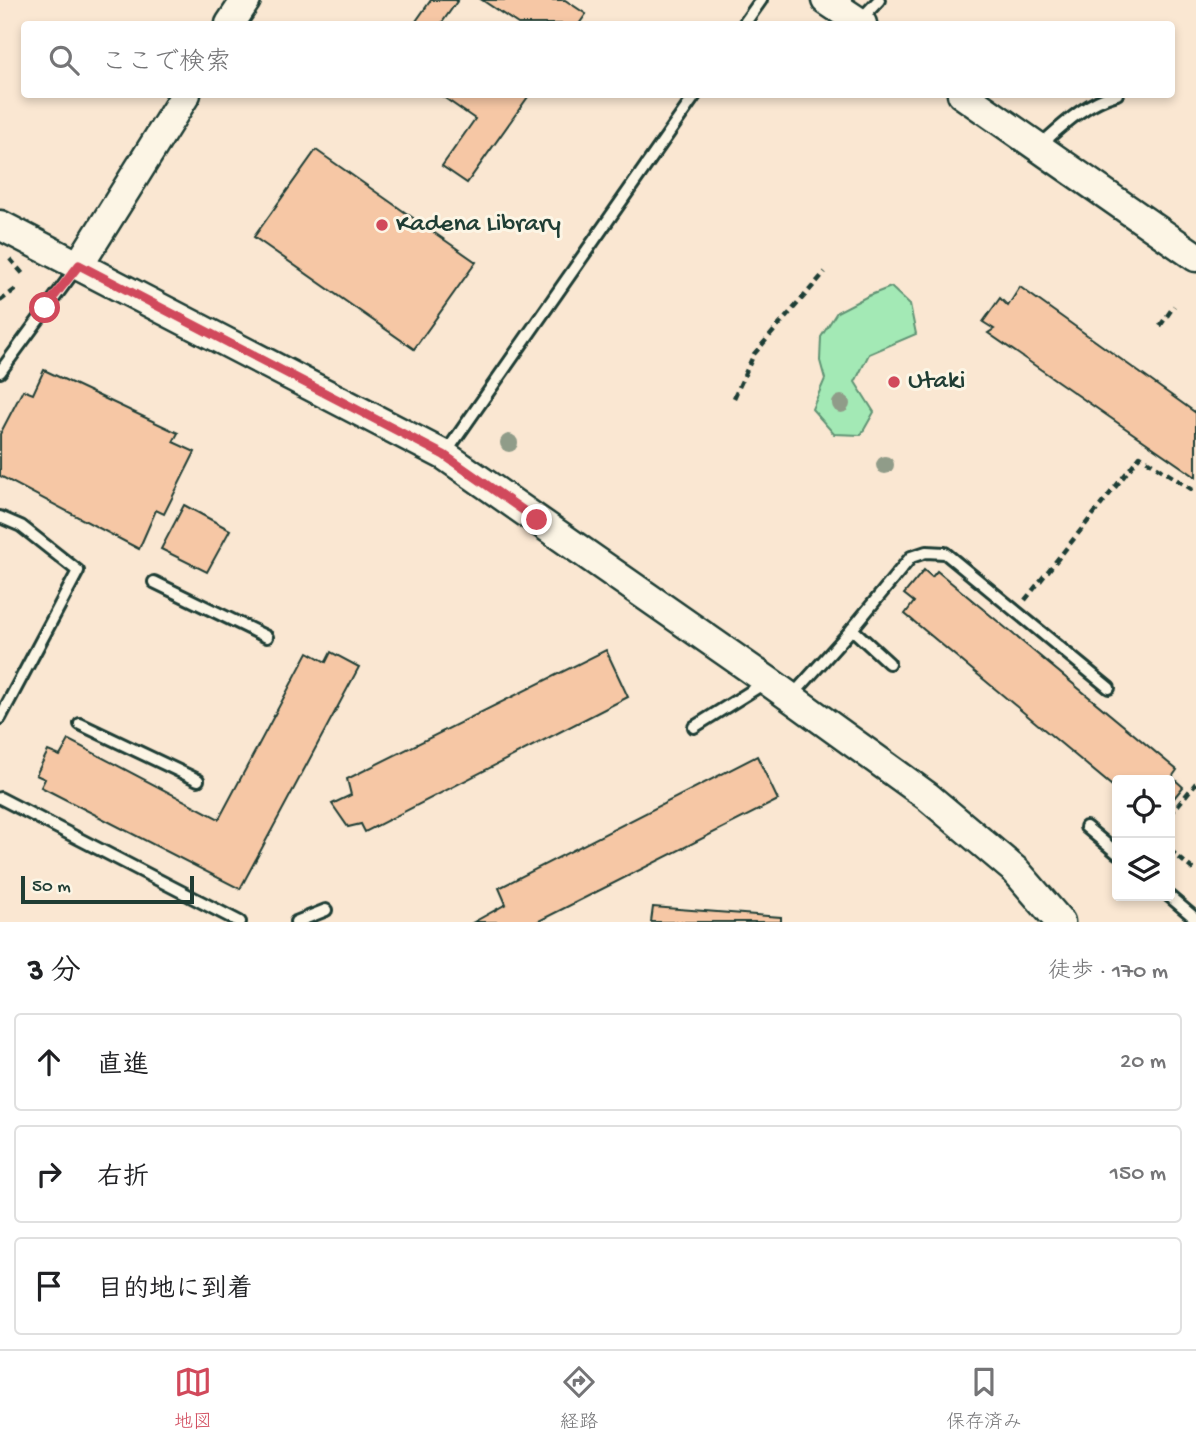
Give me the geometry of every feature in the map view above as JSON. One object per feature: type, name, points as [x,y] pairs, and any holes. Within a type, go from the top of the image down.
[{"type":"street","points":[[232,21],[246,0]]},
{"type":"street","points":[[826,0],[857,21]]},
{"type":"street","points":[[79,265],[183,98]]},
{"type":"street","points":[[968,98],[1196,257]]},
{"type":"street","points":[[0,225],[444,455],[791,697],[927,796],[1016,871],[1060,922]]},
{"type":"lane","points":[[746,21],[761,0]]},
{"type":"lane","points":[[862,21],[879,0]]},
{"type":"lane","points":[[444,455],[693,98]]},
{"type":"lane","points":[[1037,147],[1076,113],[1104,98]]},
{"type":"lane","points":[[0,372],[79,265]]},
{"type":"lane","points":[[0,517],[21,526],[78,571],[0,718]]},
{"type":"lane","points":[[791,697],[911,557],[926,552],[945,553],[1109,688]]},
{"type":"lane","points":[[154,582],[267,637]]},
{"type":"lane","points":[[852,629],[889,663]]},
{"type":"lane","points":[[694,727],[768,681]]},
{"type":"lane","points":[[80,724],[198,780]]},
{"type":"lane","points":[[0,798],[240,922]]},
{"type":"lane","points":[[1086,827],[1112,849]]},
{"type":"lane","points":[[1174,901],[1196,919]]},
{"type":"lane","points":[[296,922],[326,910]]},
{"type":"path","points":[[733,398],[754,354],[825,272]]},
{"type":"path","points":[[0,301],[16,289]]},
{"type":"path","points":[[1160,326],[1174,306]]},
{"type":"path","points":[[1016,612],[1140,457],[1196,492]]},
{"type":"path","points":[[1175,809],[1196,783]]},
{"type":"path","points":[[1175,854],[1196,872]]},
{"type":"green space","points":[[891,287],[910,305],[916,334],[869,354],[855,382],[874,412],[861,435],[834,434],[812,409],[825,379],[820,361],[821,337],[837,312]]},
{"type":"building","points":[[431,0],[458,0],[443,21],[416,21]]},
{"type":"building","points":[[482,0],[565,0],[586,14],[581,21],[514,21]]},
{"type":"building","points":[[445,98],[527,98],[467,183],[442,166],[475,119]]},
{"type":"building","points":[[316,150],[476,262],[414,349],[254,237]]},
{"type":"building","points":[[1020,287],[1196,413],[1196,477],[988,333],[994,329],[983,322],[1000,298],[1008,306]]},
{"type":"building","points":[[44,370],[178,433],[173,442],[195,452],[164,514],[156,510],[139,549],[0,476],[0,434],[23,390],[33,394]]},
{"type":"building","points":[[184,505],[230,530],[207,572],[161,549]]},
{"type":"building","points":[[924,570],[932,577],[937,571],[1177,770],[1173,775],[1112,775],[1112,786],[905,614],[914,602],[904,594]]},
{"type":"building","points":[[606,650],[628,697],[365,832],[361,824],[348,827],[332,804],[351,795],[347,779]]},
{"type":"building","points":[[308,652],[326,662],[331,652],[359,667],[240,889],[41,787],[45,779],[36,775],[48,751],[60,756],[69,740],[219,819]]},
{"type":"building","points":[[757,756],[778,800],[537,922],[474,922],[506,904],[499,888]]},
{"type":"building","points":[[1175,780],[1183,787],[1175,797]]},
{"type":"building","points":[[653,907],[781,917],[781,922],[651,922]]},
{"type":"place","name":"Kadena Library","points":[[382,225]]},
{"type":"place","name":"Utaki","points":[[894,382]]},
{"type":"route","points":[[45,308],[79,265],[444,455],[537,520]]}]
